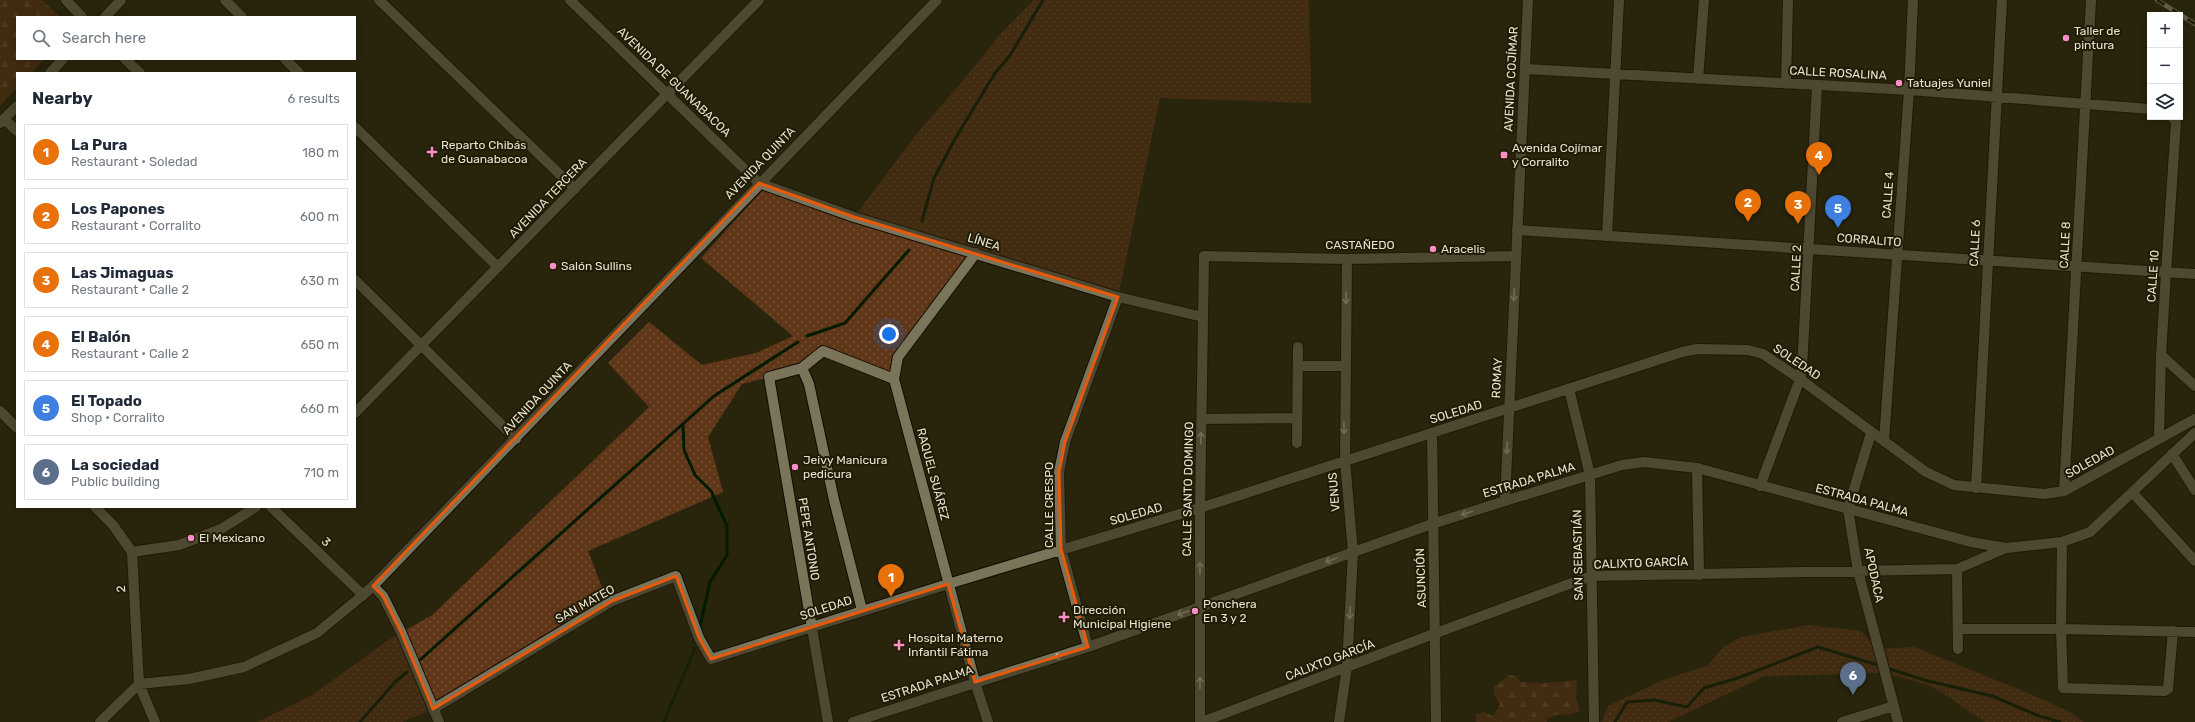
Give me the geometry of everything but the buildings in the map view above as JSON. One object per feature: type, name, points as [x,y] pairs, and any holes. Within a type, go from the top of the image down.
[{"type":"street","points":[[66,0],[81,16]]},
{"type":"street","points":[[106,16],[121,0]]},
{"type":"street","points":[[225,0],[241,16]]},
{"type":"street","points":[[379,0],[575,189]]},
{"type":"street","name":"AVENIDA DE GUANABACOA","points":[[570,0],[760,183]]},
{"type":"street","name":"AVENIDA TERCERA","points":[[356,412],[759,0]]},
{"type":"street","name":"AVENIDA QUINTA","points":[[139,684],[189,679],[244,667],[317,633],[363,595],[516,439],[937,0]]},
{"type":"street","name":"AVENIDA COJÍMAR","points":[[1516,256],[1528,0]]},
{"type":"street","points":[[1607,236],[1619,0]]},
{"type":"street","points":[[1698,79],[1704,0]]},
{"type":"street","points":[[1786,84],[1788,0]]},
{"type":"street","name":"CALLE 4","points":[[1884,440],[1909,90],[1913,0]]},
{"type":"street","name":"CALLE 6","points":[[1976,488],[2002,0]]},
{"type":"street","name":"CALLE 8","points":[[2064,491],[2091,0]]},
{"type":"street","points":[[51,72],[63,60]]},
{"type":"street","points":[[126,60],[139,72]]},
{"type":"street","points":[[286,60],[298,72]]},
{"type":"street","name":"CALLE ROSALINA","points":[[1525,69],[1909,90],[2147,109]]},
{"type":"street","name":"CALLE 2","points":[[1760,486],[1800,379],[1806,322],[1817,86]]},
{"type":"street","points":[[16,107],[2,121],[16,131]]},
{"type":"street","name":"CALLE 10","points":[[2160,438],[2161,355],[2176,122],[2174,120]]},
{"type":"street","points":[[356,128],[498,267]]},
{"type":"street","name":"LÍNEA","points":[[760,183],[854,217],[1118,297],[1203,317]]},
{"type":"street","name":"CORRALITO","points":[[1517,230],[2195,274]]},
{"type":"street","name":"RAQUEL SUÁREZ","points":[[976,253],[898,357],[894,379],[948,584],[975,682],[988,722]]},
{"type":"street","name":"CASTAÑEDO","points":[[1204,256],[1347,259],[1516,256]]},
{"type":"street","name":"CALLE SANTO DOMINGO","points":[[1201,722],[1200,508],[1204,256]]},
{"type":"street","name":"ROMAY","points":[[1505,501],[1516,256]]},
{"type":"street","name":"VENUS","points":[[1339,722],[1347,667],[1353,552],[1344,461],[1344,366],[1347,259]]},
{"type":"street","points":[[356,281],[516,439]]},
{"type":"street","name":"CALLE CRESPO","points":[[1088,647],[1061,549],[1059,472],[1065,442],[1118,297]]},
{"type":"street","points":[[1298,347],[1298,443]]},
{"type":"street","name":"SOLEDAD","points":[[711,658],[862,610],[1200,508],[1432,433],[1509,410],[1682,352],[1697,350],[1748,350],[1763,354],[1800,379],[1871,433],[1884,440],[1926,472],[1954,485],[1976,488],[2044,494],[2064,491],[2195,419]]},
{"type":"street","name":"PEPE ANTONIO","points":[[828,722],[810,627],[769,378],[802,368],[823,351],[894,379]]},
{"type":"street","points":[[2161,355],[2195,386]]},
{"type":"street","points":[[1298,366],[1344,366]]},
{"type":"street","points":[[802,368],[809,384],[834,500],[862,610]]},
{"type":"street","name":"SAN SEBASTIÁN","points":[[1569,389],[1590,475],[1594,722]]},
{"type":"street","points":[[0,410],[16,427]]},
{"type":"street","points":[[1202,419],[1297,418]]},
{"type":"street","name":"ASUNCIÓN","points":[[1432,433],[1432,524],[1436,633],[1436,722]]},
{"type":"street","name":"APODACA","points":[[1871,433],[1848,509],[1858,571],[1898,722]]},
{"type":"street","name":"ESTRADA PALMA","points":[[852,722],[1088,647],[1432,524],[1622,465],[1644,462],[1697,468],[1971,542],[2006,548],[2062,542],[2090,532],[2195,433]]},
{"type":"street","points":[[2172,454],[2195,490]]},
{"type":"street","points":[[1697,468],[1698,575]]},
{"type":"street","points":[[2133,493],[2195,561]]},
{"type":"street","points":[[96,508],[113,525],[132,552],[179,545],[193,540],[221,529],[254,508]]},
{"type":"street","name":"3","points":[[272,508],[363,595]]},
{"type":"street","points":[[2062,542],[2061,629],[2063,688],[2164,691],[2168,689],[2173,631]]},
{"type":"street","name":"CALIXTO GARCÍA","points":[[1201,722],[1591,576],[1957,569],[2006,548]]},
{"type":"street","name":"2","points":[[132,552],[139,684],[155,722]]},
{"type":"street","points":[[1957,569],[1958,649]]},
{"type":"street","name":"SAN MATEO","points":[[433,709],[612,601],[676,576],[699,638],[711,658]]},
{"type":"street","points":[[373,586],[382,596],[401,632],[439,722]]},
{"type":"street","points":[[1958,629],[2061,629],[2195,632]]},
{"type":"street","points":[[100,722],[139,684]]},
{"type":"street","points":[[1842,722],[1894,706]]},
{"type":"highlighted area","points":[[759,183],[854,217],[1118,297],[1065,442],[1059,472],[1061,549],[1088,647],[975,682],[948,584],[711,659],[699,638],[676,576],[612,601],[433,709],[401,632],[383,596],[373,586]]},
{"type":"green space","points":[[0,0],[42,0],[59,16],[16,16],[16,60],[43,60],[32,72],[16,72],[16,89],[0,106]]},
{"type":"green space","points":[[1034,0],[1309,0],[1311,103],[1160,98],[1118,297],[976,253],[895,355],[894,379],[823,351],[802,368],[742,384],[708,437],[723,492],[588,551],[603,590],[612,601],[433,709],[402,722],[257,722],[311,696],[387,641],[432,615],[649,407],[608,363],[649,322],[702,365],[756,353],[793,336],[701,258],[763,190],[854,217],[919,131],[962,82],[1003,31]]},
{"type":"green space","points":[[1809,625],[1861,631],[1877,649],[1914,647],[2040,698],[2071,713],[2083,722],[1985,722],[1938,690],[1925,684],[1884,673],[1765,676],[1668,722],[1602,722],[1608,706],[1663,680],[1707,666],[1724,647],[1741,637]]},
{"type":"green space","points":[[1510,675],[1516,676],[1520,682],[1549,683],[1577,680],[1576,698],[1580,711],[1570,714],[1556,715],[1547,719],[1547,722],[1476,722],[1476,714],[1484,712],[1493,716],[1500,705],[1494,694],[1494,687]]},
{"type":"waterway","points":[[922,221],[934,178],[955,139],[995,73],[1009,57],[1043,0]]},
{"type":"waterway","points":[[807,336],[845,323],[909,250]]},
{"type":"waterway","points":[[420,660],[714,396],[798,342]]},
{"type":"waterway","points":[[683,424],[684,450],[695,475],[711,491],[727,526],[727,555],[710,582],[700,626]]},
{"type":"waterway","points":[[1615,722],[1627,702],[1654,700],[1687,707],[1704,688],[1738,678],[1818,647],[1881,666]]},
{"type":"waterway","points":[[664,722],[695,648]]},
{"type":"waterway","points":[[1887,668],[1924,680],[1992,696],[2039,716],[2060,722]]},
{"type":"waterway","points":[[360,722],[395,682],[407,672]]},
{"type":"railway","points":[[2157,0],[2195,24]]},
{"type":"place","name":"Taller de pintura","points":[[2066,38]]},
{"type":"place","name":"Tatuajes Yuniel","points":[[1899,83]]},
{"type":"place","name":"Reparto Chibás de Guanabacoa","points":[[432,152]]},
{"type":"place","name":"Avenida Cojímar y Corralito","points":[[1504,155]]},
{"type":"place","name":"El Balón","points":[[1819,175]]},
{"type":"place","name":"Los Papones","points":[[1748,222]]},
{"type":"place","name":"Las Jimaguas","points":[[1798,224]]},
{"type":"place","name":"El Topado","points":[[1838,228]]},
{"type":"place","name":"Aracelis","points":[[1433,249]]},
{"type":"place","name":"Salón Sullins","points":[[553,266]]},
{"type":"place","name":"Jeivy Manicura pedicura","points":[[795,467]]},
{"type":"place","name":"El Mexicano","points":[[191,538]]},
{"type":"place","name":"La Pura","points":[[891,597]]},
{"type":"place","name":"Ponchera En 3 y 2","points":[[1195,611]]},
{"type":"place","name":"Dirección Municipal Higiene","points":[[1064,617]]},
{"type":"place","name":"Hospital Materno Infantil Fátima","points":[[899,645]]},
{"type":"place","name":"La sociedad","points":[[1853,695]]}]
